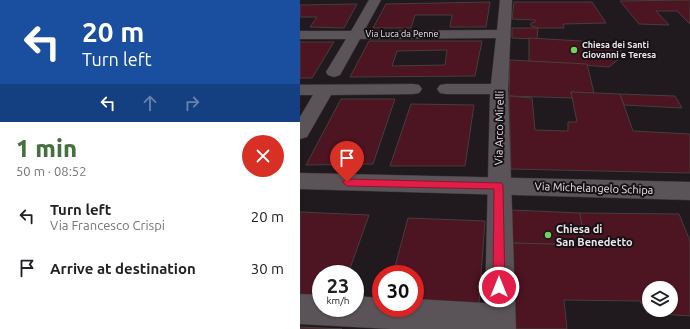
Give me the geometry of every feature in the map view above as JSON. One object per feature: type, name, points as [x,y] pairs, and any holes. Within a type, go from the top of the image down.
[{"type":"street","points":[[334,72],[375,0]]},
{"type":"street","name":"Via Arco Mirelli","points":[[499,324],[499,89],[506,0]]},
{"type":"street","name":"Via Luca da Penne","points":[[300,34],[504,34]]},
{"type":"street","points":[[300,90],[413,89]]},
{"type":"street","points":[[446,89],[499,89]]},
{"type":"street","points":[[300,133],[324,90]]},
{"type":"street","name":"Via Michelangelo Schipa","points":[[300,182],[690,191]]},
{"type":"street","points":[[300,309],[499,324]]},
{"type":"building","points":[[690,0],[690,24],[677,11],[656,11],[669,25],[639,24],[620,1]]},
{"type":"building","points":[[490,2],[486,27],[450,27],[452,15],[415,15],[411,28],[373,28],[386,4]]},
{"type":"building","points":[[514,2],[592,2],[606,23],[563,24],[564,28],[538,28],[531,26],[531,23],[535,22],[535,20],[512,19]]},
{"type":"building","points":[[357,4],[344,28],[310,27],[317,17],[300,17],[300,5]]},
{"type":"building","points":[[512,28],[538,28],[537,39],[512,38]]},
{"type":"building","name":"Chiesa dei Santi Giovanni e Teresa","points":[[529,38],[599,42],[615,47],[625,54],[609,67],[529,61]]},
{"type":"building","points":[[369,41],[482,41],[475,76],[350,77]],"holes":[[[447,50],[445,65],[392,66],[397,51]]]},
{"type":"building","points":[[300,42],[334,42],[312,78],[300,78]]},
{"type":"building","points":[[510,60],[587,64],[594,93],[571,92],[572,98],[509,96]]},
{"type":"building","points":[[571,92],[620,94],[633,131],[690,134],[690,173],[511,169],[509,96],[532,98],[535,130],[568,131],[568,122],[577,122]]},
{"type":"building","points":[[620,94],[675,96],[682,108],[624,105]]},
{"type":"building","points":[[341,99],[395,99],[373,164],[306,165]]},
{"type":"building","points":[[411,104],[474,105],[465,166],[390,166]]},
{"type":"building","name":"Chiesa di San Benedetto","points":[[512,210],[580,213],[585,245],[512,243]]},
{"type":"building","points":[[300,212],[369,215],[351,265],[312,265],[312,297],[300,296]]},
{"type":"building","points":[[580,213],[679,214],[690,241],[690,316],[678,315],[678,281],[642,281],[642,304],[640,301],[564,300],[567,329],[515,329],[512,243],[585,245]]},
{"type":"building","points":[[408,218],[485,221],[479,303],[424,300],[424,265],[395,265]]},
{"type":"building","points":[[300,327],[342,329],[300,329]]},
{"type":"place","name":"Chiesa dei Santi Giovanni e Teresa","points":[[574,50]]},
{"type":"place","name":"Chiesa di San Benedetto","points":[[548,235]]},
{"type":"route","points":[[347,182],[498,186],[499,287]]}]
